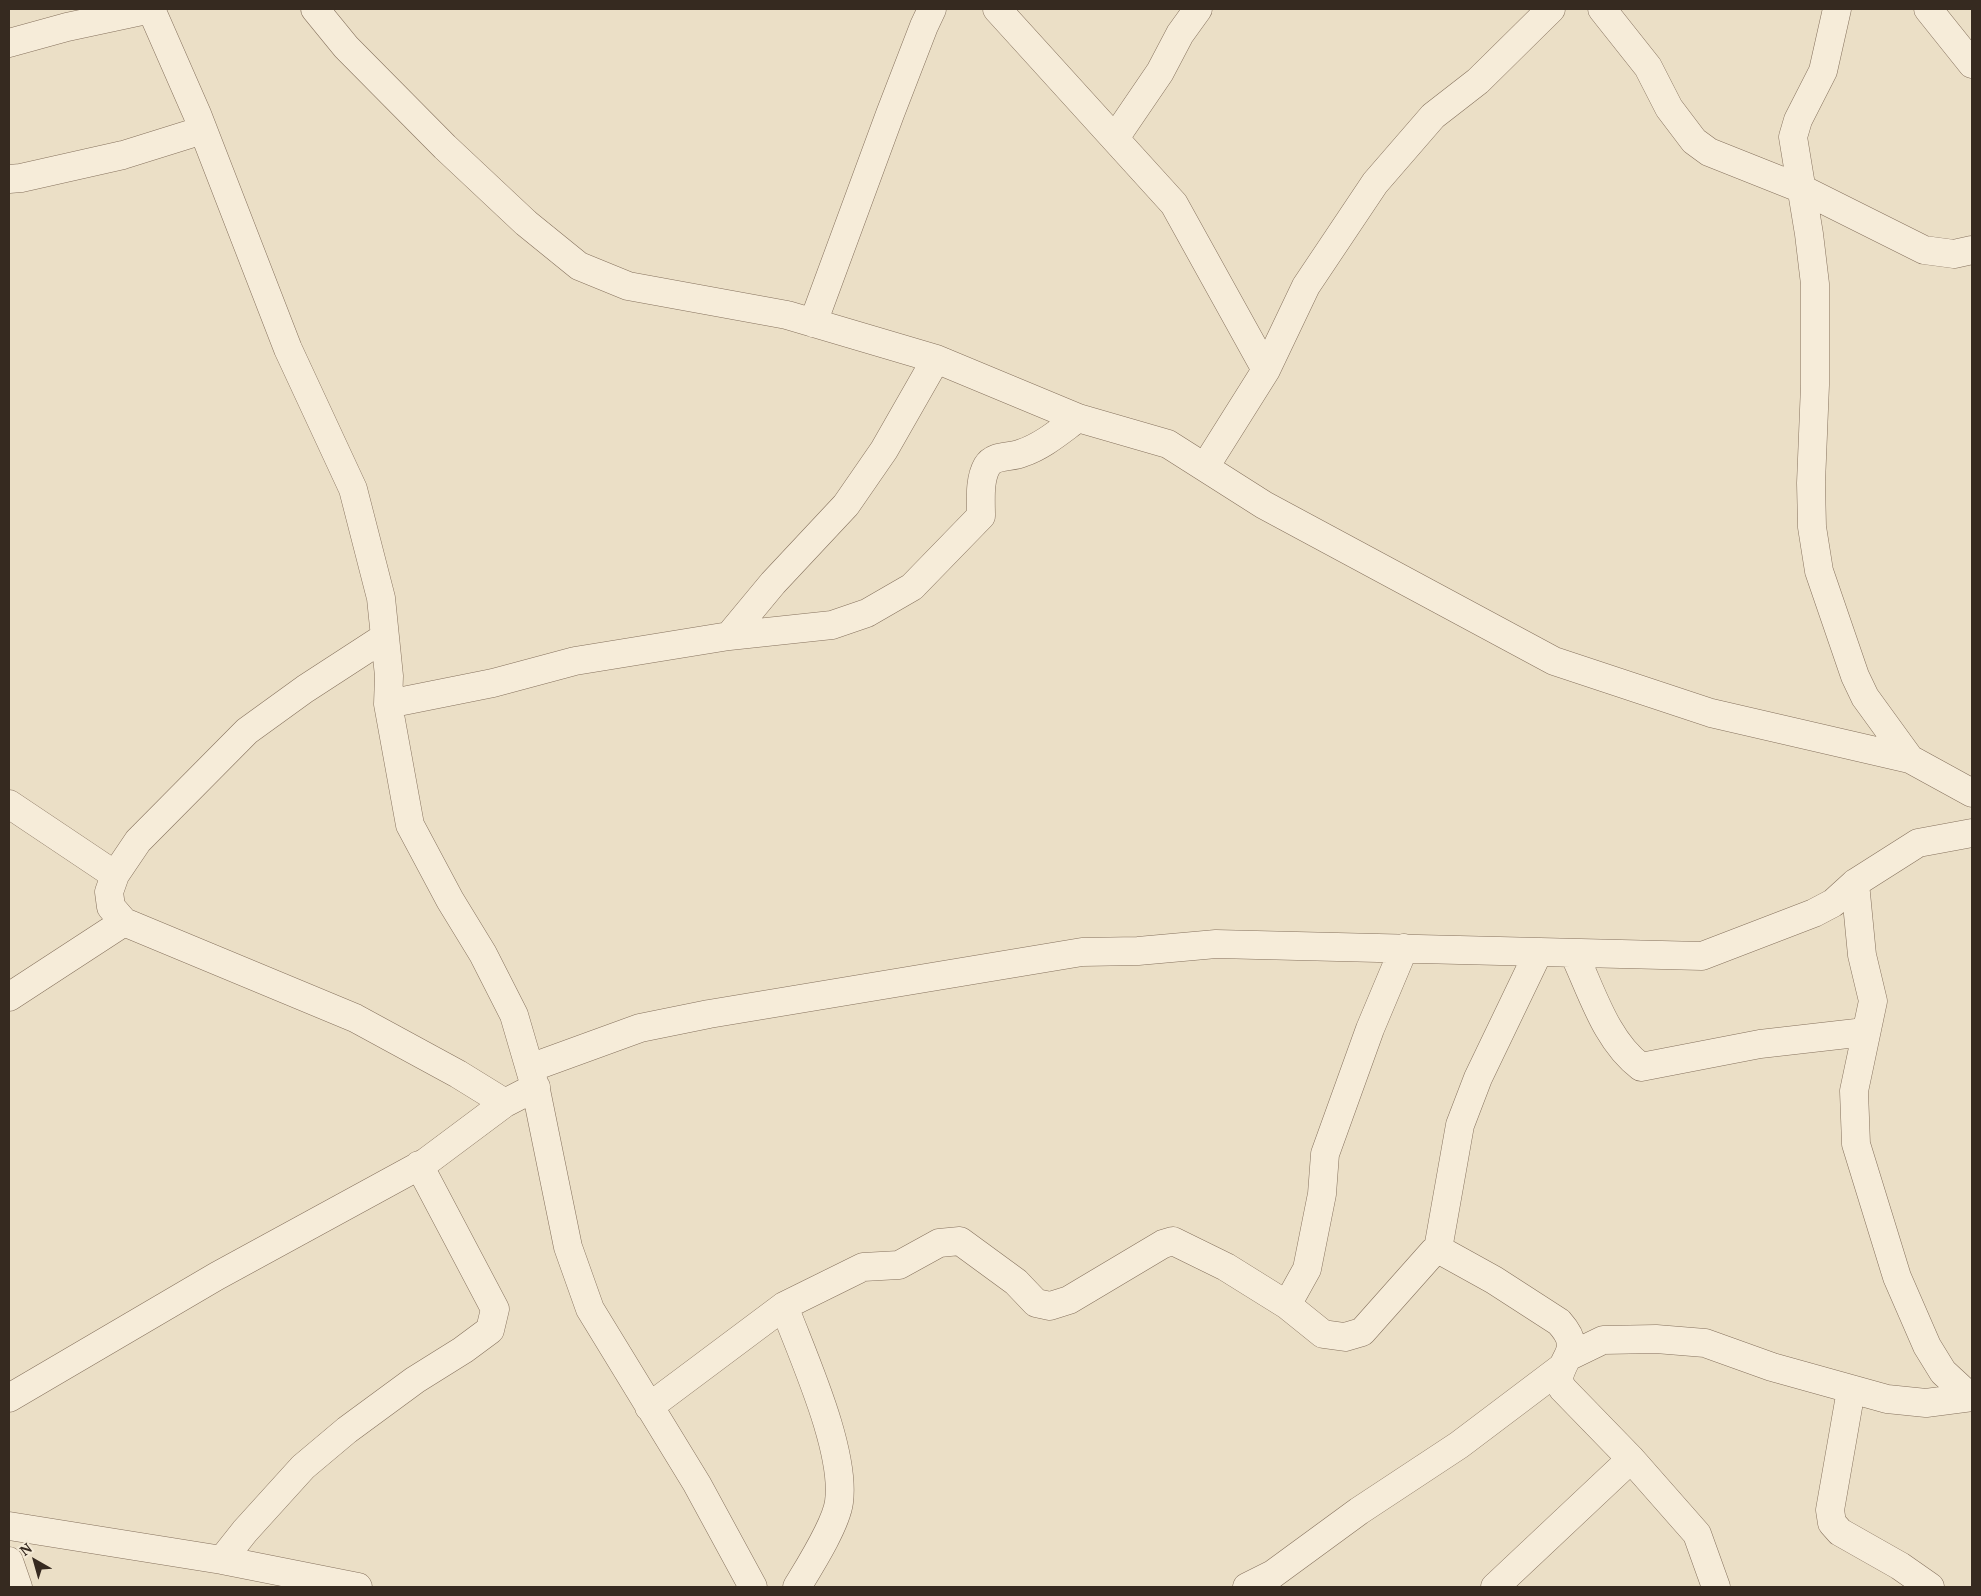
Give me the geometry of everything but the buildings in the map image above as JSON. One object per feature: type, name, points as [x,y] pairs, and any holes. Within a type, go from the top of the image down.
[{"type":"street","points":[[9,43],[67,27],[151,9],[203,130],[288,349],[353,489],[381,598],[389,676],[388,704],[410,825],[450,900],[483,954],[514,1015],[533,1077],[568,1247],[590,1309],[697,1484],[753,1587]]},
{"type":"street","points":[[315,9],[346,47],[445,147],[526,223],[579,266],[628,286],[787,315],[936,358],[1078,418],[1168,444],[1264,505],[1554,661],[1711,713],[1910,759],[1972,793]]},
{"type":"street","points":[[814,323],[890,114],[932,9]]},
{"type":"street","points":[[997,9],[1174,204],[1266,370]]},
{"type":"street","points":[[1115,138],[1160,72],[1180,34],[1198,9]]},
{"type":"street","points":[[1602,9],[1648,67],[1668,108],[1694,141],[1709,152],[1802,189],[1924,250],[1954,254],[1972,250]]},
{"type":"street","points":[[1837,9],[1823,71],[1798,120],[1793,137],[1815,284],[1815,385],[1811,483],[1812,527],[1819,571],[1855,676],[1865,697],[1910,759]]},
{"type":"street","points":[[1928,9],[1972,64]]},
{"type":"street","points":[[1205,467],[1266,370],[1306,286],[1375,183],[1433,116],[1478,81],[1542,12]]},
{"type":"street","points":[[9,179],[123,155],[203,130]]},
{"type":"street","points":[[729,636],[773,583],[846,506],[884,450],[936,358]]},
{"type":"street","points":[[388,704],[493,683],[575,661],[729,636],[832,625],[867,613],[912,587],[981,516],[982,482],[987,465],[995,459],[1020,454],[1036,448],[1078,418]]},
{"type":"street","points":[[385,637],[304,689],[247,731],[138,842],[115,875],[109,892],[111,907],[124,922],[355,1018],[458,1074],[505,1103]]},
{"type":"street","points":[[9,804],[115,875]]},
{"type":"street","points":[[9,1398],[217,1276],[419,1165],[505,1103],[533,1077],[640,1028],[737,1009],[1082,952],[1138,951],[1216,944],[1702,956],[1814,913],[1833,902],[1855,883],[1918,844],[1972,833]]},
{"type":"street","points":[[1855,883],[1862,955],[1873,1001],[1854,1091],[1856,1144],[1897,1277],[1927,1346],[1943,1372],[1971,1397]]},
{"type":"street","points":[[9,997],[124,922]]},
{"type":"street","points":[[1288,1305],[1306,1269],[1322,1194],[1325,1154],[1370,1029],[1404,948]]},
{"type":"street","points":[[649,1408],[784,1306],[863,1268],[899,1264],[940,1243],[960,1241],[1016,1282],[1036,1303],[1050,1306],[1069,1300],[1164,1244],[1173,1241],[1226,1267],[1288,1305],[1323,1334],[1345,1337],[1362,1332],[1434,1251],[1438,1249],[1460,1125],[1478,1078],[1538,953]]},
{"type":"street","points":[[1574,954],[1615,1040],[1628,1058],[1641,1067],[1760,1044],[1865,1032]]},
{"type":"street","points":[[222,1560],[245,1531],[311,1461],[347,1430],[415,1380],[463,1350],[490,1330],[495,1309],[419,1165]]},
{"type":"street","points":[[1438,1249],[1494,1280],[1558,1322],[1567,1332],[1570,1339],[1565,1362],[1558,1381],[1631,1459],[1697,1534],[1716,1587]]},
{"type":"street","points":[[784,1306],[826,1418],[840,1473],[839,1504],[819,1551],[797,1587]]},
{"type":"street","points":[[1247,1587],[1273,1574],[1359,1510],[1459,1445],[1565,1362],[1603,1340],[1656,1339],[1705,1343],[1772,1367],[1886,1398],[1926,1402],[1971,1397]]},
{"type":"street","points":[[1851,1390],[1830,1510],[1832,1523],[1840,1532],[1900,1566],[1930,1587]]},
{"type":"street","points":[[1495,1587],[1631,1459]]},
{"type":"street","points":[[9,1526],[222,1560],[358,1587]]},
{"type":"street","points":[[9,1561],[18,1587]]}]
